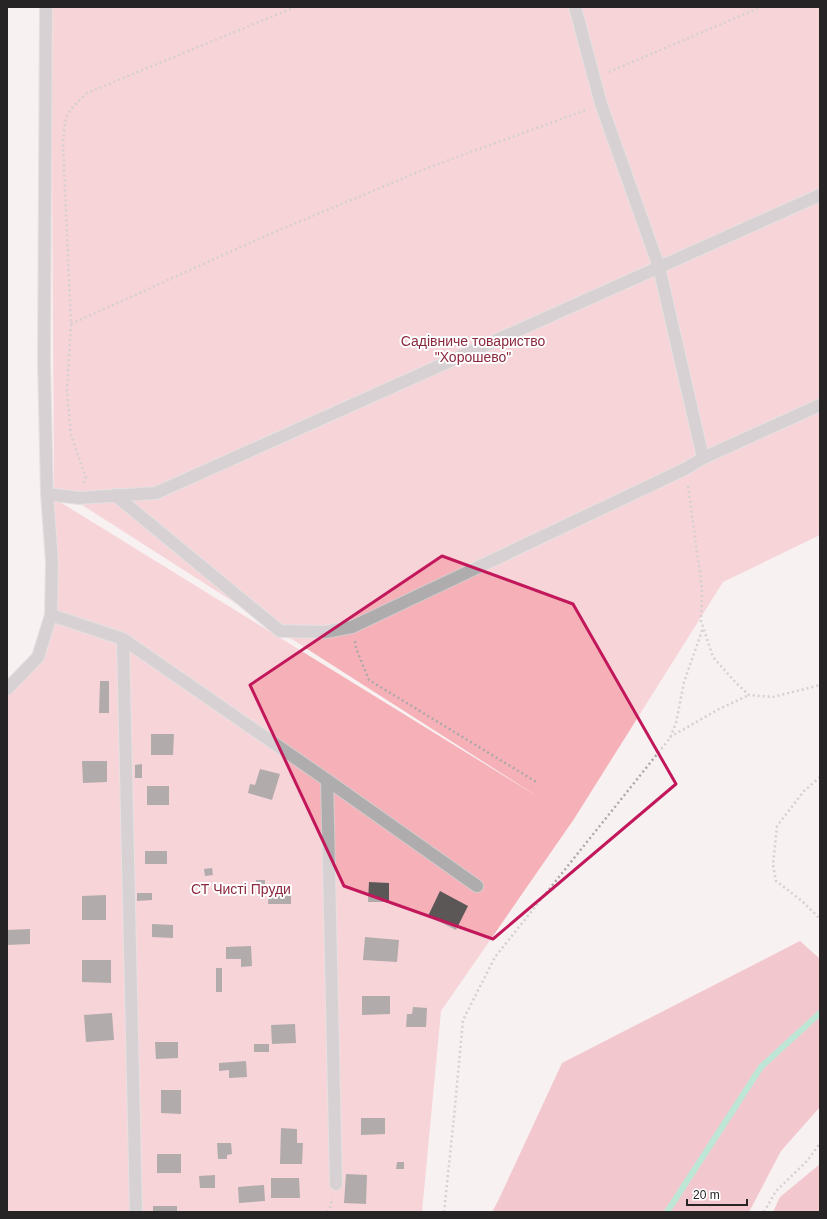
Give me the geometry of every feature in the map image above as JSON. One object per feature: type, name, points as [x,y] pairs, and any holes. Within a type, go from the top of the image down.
[{"type":"street","points":[[7,689],[38,657],[51,615],[52,562],[47,494],[44,360],[46,7]]},
{"type":"street","points":[[575,7],[601,104],[659,267],[703,458]]},
{"type":"street","points":[[47,494],[79,498],[156,493],[820,194]]},
{"type":"street","points":[[116,495],[280,631],[325,632],[352,627],[685,469],[703,458],[820,405]]},
{"type":"street","points":[[51,615],[123,639],[477,886]]},
{"type":"street","points":[[123,639],[136,1212]]},
{"type":"street","points":[[327,780],[336,1184]]},
{"type":"path","points":[[79,498],[86,478],[71,435],[67,390],[71,324],[63,144],[64,121],[69,110],[87,93],[295,7]]},
{"type":"path","points":[[594,79],[761,7]]},
{"type":"path","points":[[71,324],[265,236],[423,170],[601,104]]},
{"type":"path","points":[[685,469],[702,589],[701,620],[703,628],[713,657],[736,683],[750,695]]},
{"type":"path","points":[[352,627],[356,648],[369,680],[538,783]]},
{"type":"path","points":[[444,1212],[463,1020],[495,957],[670,738],[676,723],[684,682],[703,628]]},
{"type":"path","points":[[670,738],[719,709],[750,695],[773,697],[820,684]]},
{"type":"path","points":[[820,777],[804,791],[778,826],[773,865],[776,881],[802,901],[820,919]]},
{"type":"path","points":[[764,1212],[776,1191],[808,1160],[820,1143]]},
{"type":"highlighted area","points":[[442,556],[573,604],[676,784],[493,939],[344,886],[250,685]]},
{"type":"green space","name":"Садівниче товариство \"Хорошево\"","points":[[51,7],[820,7],[820,535],[723,582],[574,819],[441,1011],[422,1212],[7,1212],[7,687],[38,657],[51,615],[47,494],[540,798],[54,487]]},
{"type":"shaded area","points":[[800,941],[820,959],[820,1107],[781,1151],[749,1212],[492,1212],[562,1063]]},
{"type":"shaded area","points":[[820,1164],[820,1212],[773,1212],[780,1197]]},
{"type":"building","points":[[100,681],[109,681],[109,713],[99,713]]},
{"type":"building","points":[[151,734],[174,734],[173,755],[151,755]]},
{"type":"building","points":[[82,761],[107,761],[107,782],[83,783]]},
{"type":"building","points":[[142,764],[142,778],[135,778],[135,765]]},
{"type":"building","points":[[260,769],[280,774],[272,800],[248,793],[250,784],[255,785]]},
{"type":"building","points":[[147,786],[169,786],[169,805],[147,805]]},
{"type":"building","points":[[145,851],[167,851],[167,864],[145,864]]},
{"type":"building","points":[[212,868],[213,875],[205,876],[204,869]]},
{"type":"building","points":[[256,880],[265,880],[265,887],[256,887]]},
{"type":"building","points":[[369,882],[389,883],[389,902],[368,902]]},
{"type":"building","points":[[291,888],[291,904],[268,904],[269,889]]},
{"type":"building","points":[[440,891],[468,906],[456,930],[428,916]]},
{"type":"building","points":[[137,893],[152,893],[152,900],[137,901]]},
{"type":"building","points":[[106,895],[106,920],[82,920],[82,896]]},
{"type":"building","points":[[152,924],[173,925],[173,938],[152,937]]},
{"type":"building","points":[[30,929],[30,944],[7,945],[7,930]]},
{"type":"building","points":[[365,937],[399,940],[397,962],[363,960]]},
{"type":"building","points":[[251,946],[252,966],[241,967],[241,959],[226,959],[226,947]]},
{"type":"building","points":[[82,960],[111,960],[111,983],[82,982]]},
{"type":"building","points":[[216,968],[222,968],[222,992],[216,992]]},
{"type":"building","points":[[362,996],[390,996],[390,1014],[362,1015]]},
{"type":"building","points":[[413,1007],[427,1008],[426,1027],[406,1027],[407,1014],[412,1014]]},
{"type":"building","points":[[112,1013],[114,1040],[86,1042],[84,1015]]},
{"type":"building","points":[[295,1024],[296,1043],[272,1044],[271,1025]]},
{"type":"building","points":[[155,1042],[178,1042],[178,1058],[156,1059]]},
{"type":"building","points":[[254,1044],[269,1044],[269,1052],[254,1052]]},
{"type":"building","points":[[246,1061],[247,1077],[229,1078],[229,1070],[219,1071],[219,1063]]},
{"type":"building","points":[[161,1090],[181,1090],[181,1114],[161,1113]]},
{"type":"building","points":[[361,1118],[385,1118],[385,1134],[361,1135]]},
{"type":"building","points":[[281,1128],[297,1129],[297,1143],[303,1143],[302,1164],[280,1164]]},
{"type":"building","points":[[217,1143],[231,1143],[232,1154],[227,1155],[227,1159],[218,1159]]},
{"type":"building","points":[[157,1154],[181,1154],[181,1173],[157,1173]]},
{"type":"building","points":[[397,1162],[404,1162],[404,1169],[396,1169]]},
{"type":"building","points":[[346,1174],[367,1175],[366,1204],[344,1203]]},
{"type":"building","points":[[215,1175],[215,1188],[200,1188],[199,1176]]},
{"type":"building","points":[[271,1178],[299,1178],[300,1198],[271,1198]]},
{"type":"building","points":[[264,1185],[265,1201],[239,1203],[238,1187]]},
{"type":"building","points":[[153,1206],[177,1206],[177,1212],[153,1212]]},
{"type":"waterway","points":[[667,1212],[761,1067],[820,1013]]},
{"type":"park label","name":"СТ Чисті Пруди","points":[[241,889]]}]
